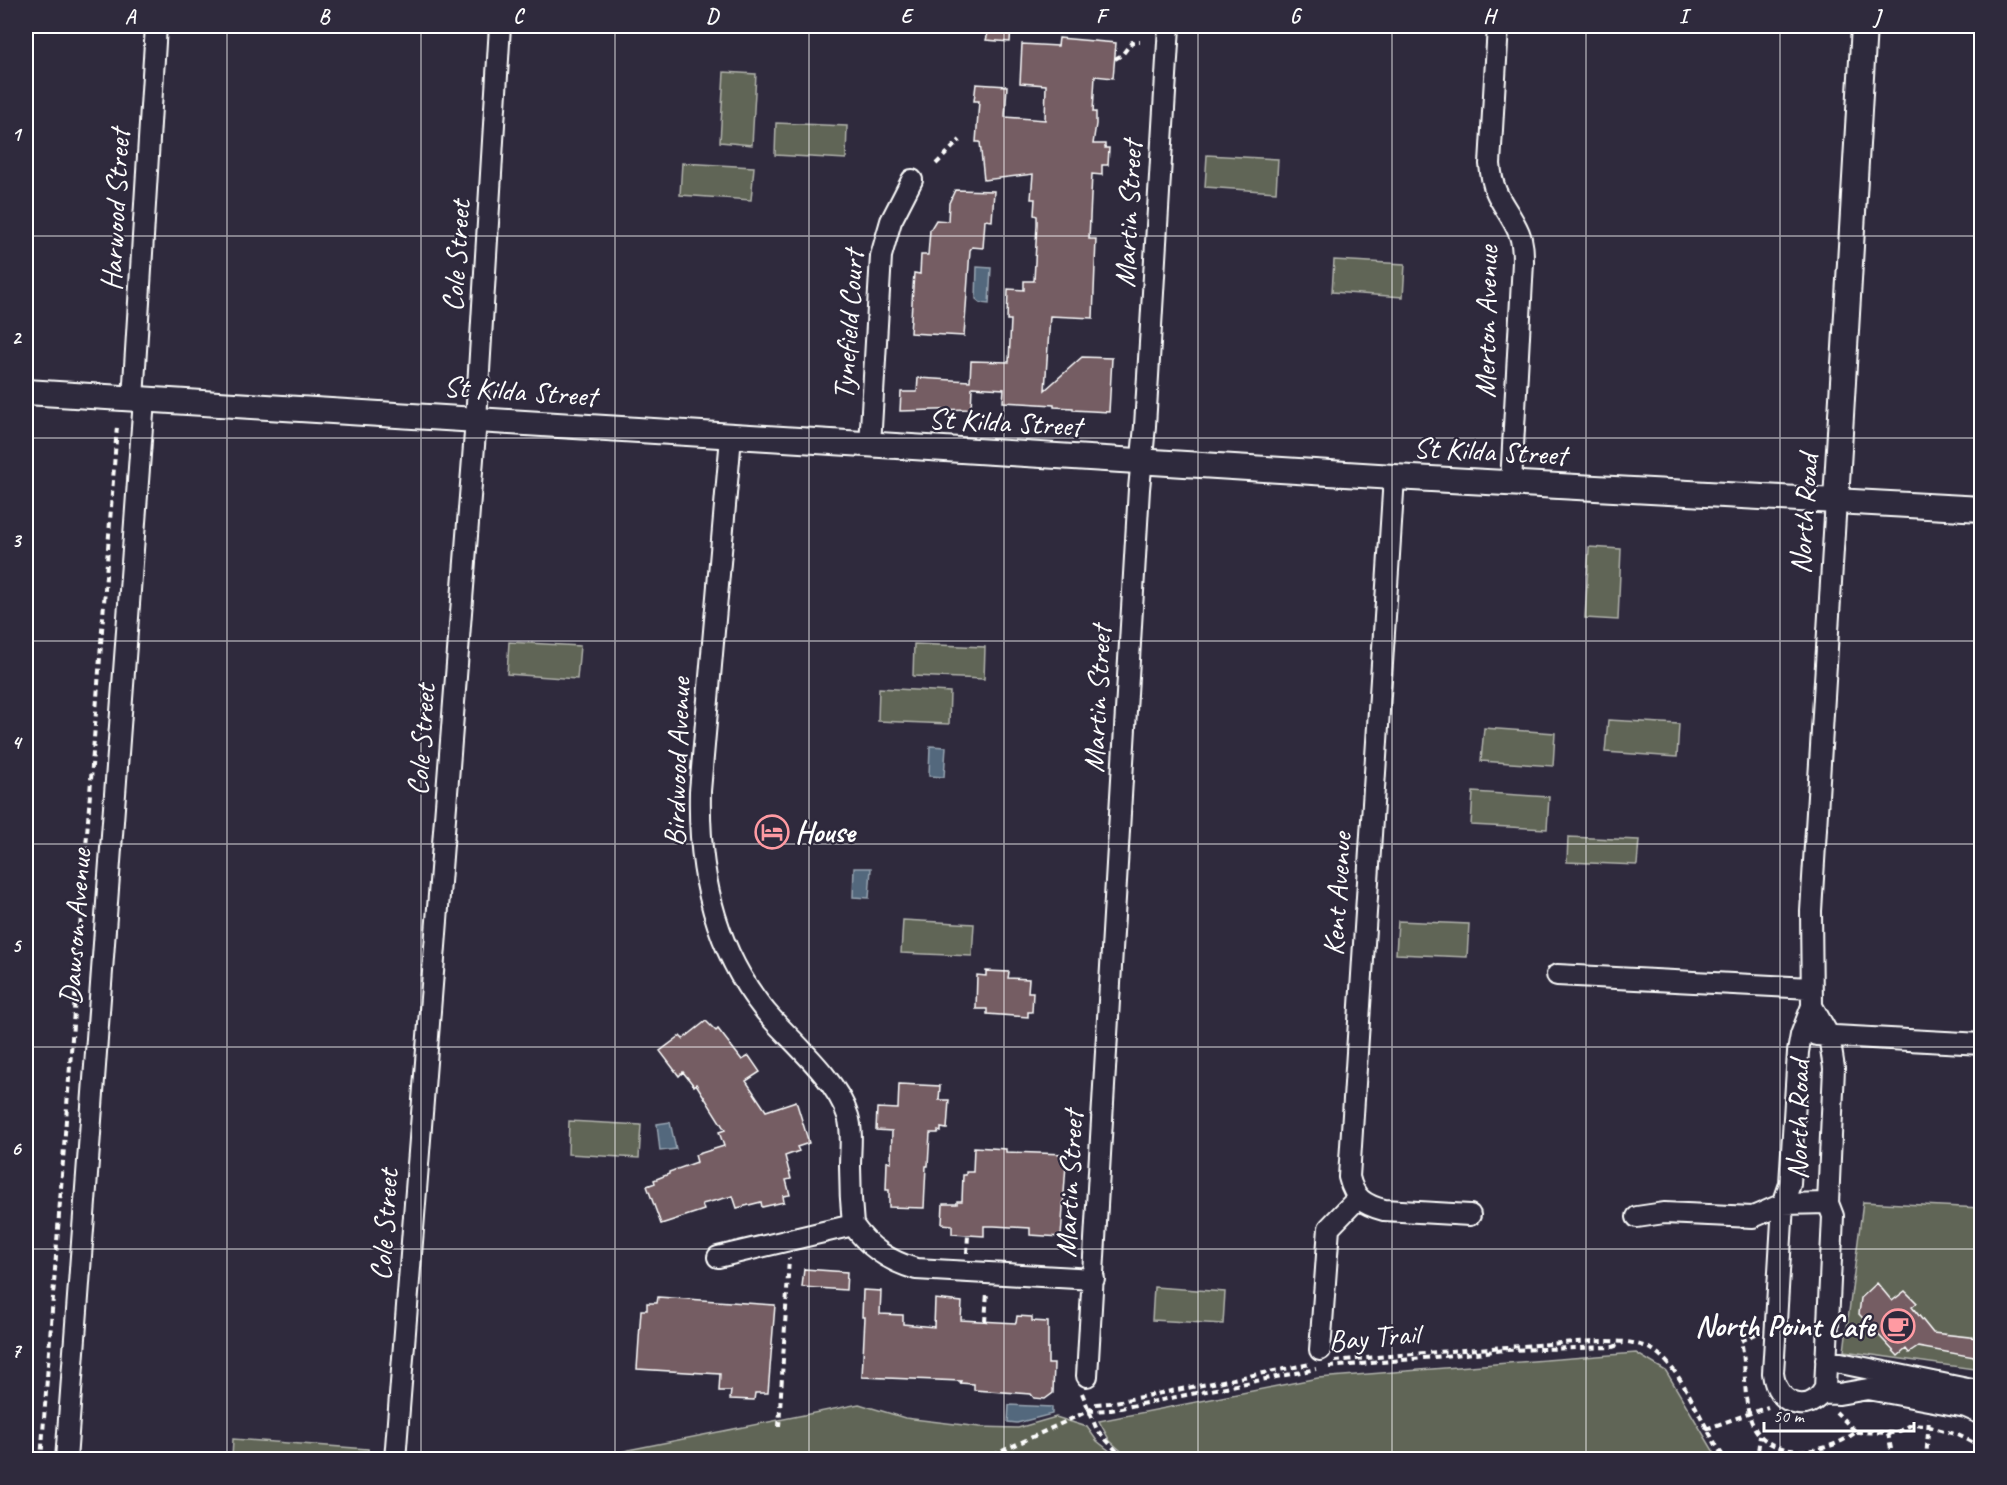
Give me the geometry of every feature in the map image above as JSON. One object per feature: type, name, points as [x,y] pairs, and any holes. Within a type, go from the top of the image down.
[{"type":"main road","name":"North Road","points":[[1836,500],[1864,26]]},
{"type":"main road","name":"St Kilda Street","points":[[26,392],[1394,477],[1982,509]]},
{"type":"street","name":"Harwood Street","points":[[138,399],[156,26]]},
{"type":"street","name":"Cole Street","points":[[395,1460],[476,420],[500,26]]},
{"type":"street","name":"Martin Street","points":[[1087,1376],[1169,26]]},
{"type":"street","name":"Merton Avenue","points":[[1498,26],[1491,180],[1497,196],[1519,234],[1524,262],[1511,483]]},
{"type":"street","name":"Tynefield Court","points":[[870,445],[881,256],[891,221],[912,180]]},
{"type":"street","name":"Dawson Avenue","points":[[66,1460],[138,399]]},
{"type":"street","name":"Birdwood Avenue","points":[[731,436],[700,791],[699,830],[705,880],[717,927],[737,970],[770,1017],[838,1093],[848,1116],[851,1129],[850,1200],[853,1225]]},
{"type":"street","name":"Kent Avenue","points":[[1358,1198],[1349,1177],[1394,477]]},
{"type":"street","name":"North Road","points":[[1786,1400],[1777,1390],[1774,1381],[1782,1204],[1790,1184],[1798,1052],[1812,997],[1811,911],[1836,500]]},
{"type":"street","points":[[1557,975],[1812,997]]},
{"type":"street","name":"North Road","points":[[1812,997],[1828,1036],[1834,1068],[1828,1203],[1833,1216],[1826,1378],[1821,1394]]},
{"type":"street","points":[[1801,1035],[1982,1044]]},
{"type":"street","points":[[1322,1358],[1329,1228],[1358,1198],[1370,1207],[1384,1210],[1470,1215]]},
{"type":"street","name":"North Road","points":[[1782,1204],[1828,1203]]},
{"type":"street","points":[[1637,1217],[1664,1213],[1753,1217],[1782,1204]]},
{"type":"street","points":[[718,1257],[853,1225],[877,1252],[895,1263],[916,1269],[1094,1279]]},
{"type":"street","points":[[1826,1360],[1982,1392]]},
{"type":"street","points":[[1786,1400],[1796,1404],[1806,1403],[1821,1394],[1839,1394],[1868,1389],[1966,1407],[1982,1414]]},
{"type":"path","points":[[1114,59],[1122,55],[1132,42],[1140,42]]},
{"type":"path","points":[[936,164],[960,140]]},
{"type":"path","points":[[41,1460],[117,426]]},
{"type":"path","points":[[779,1427],[790,1240]]},
{"type":"path","points":[[986,1322],[988,1273]]},
{"type":"path","points":[[1775,1332],[1759,1332],[1741,1341],[1745,1354],[1746,1397],[1752,1427],[1776,1448],[1800,1451],[1827,1448],[1856,1432],[1896,1433],[1911,1425],[1927,1426],[1958,1435],[1982,1447]]},
{"type":"path","points":[[1125,1460],[1097,1430],[1088,1411],[1111,1410],[1318,1368],[1506,1350],[1613,1347],[1627,1342]]},
{"type":"path","name":"Bay Trail","points":[[983,1460],[1088,1411],[1096,1404],[1322,1358],[1560,1343],[1627,1342],[1652,1350],[1668,1364],[1684,1387],[1706,1429],[1726,1460]]},
{"type":"path","points":[[1821,1394],[1856,1432]]},
{"type":"path","points":[[1706,1429],[1786,1400]]},
{"type":"path","points":[[1888,1433],[1893,1460]]},
{"type":"path","points":[[1757,1460],[1760,1436]]},
{"type":"path","points":[[1784,1460],[1785,1449]]},
{"type":"path","points":[[1852,1460],[1860,1457],[1876,1460]]},
{"type":"green space","points":[[724,72],[756,74],[752,145],[720,142]]},
{"type":"green space","points":[[776,123],[847,126],[846,159],[775,155]]},
{"type":"green space","points":[[1207,155],[1278,159],[1276,192],[1205,187]]},
{"type":"green space","points":[[682,163],[754,167],[751,200],[680,195]]},
{"type":"green space","points":[[1334,260],[1405,264],[1403,297],[1332,292]]},
{"type":"green space","points":[[1589,547],[1621,549],[1618,620],[1585,618]]},
{"type":"green space","points":[[509,642],[580,646],[577,679],[507,674]]},
{"type":"green space","points":[[914,644],[985,647],[984,679],[913,676]]},
{"type":"green space","points":[[879,688],[950,692],[949,724],[878,721]]},
{"type":"green space","points":[[1608,720],[1679,724],[1677,757],[1605,752]]},
{"type":"green space","points":[[1484,728],[1555,733],[1553,766],[1481,761]]},
{"type":"green space","points":[[1473,792],[1549,797],[1547,829],[1471,825]]},
{"type":"green space","points":[[1568,837],[1639,840],[1637,865],[1567,862]]},
{"type":"green space","points":[[903,920],[974,924],[972,956],[901,953]]},
{"type":"green space","points":[[1398,921],[1469,924],[1467,957],[1396,954]]},
{"type":"green space","points":[[569,1121],[641,1125],[639,1158],[568,1154]]},
{"type":"green space","points":[[1863,1202],[1981,1208],[1981,1370],[1844,1351]]},
{"type":"green space","points":[[1154,1287],[1225,1292],[1223,1324],[1152,1320]]},
{"type":"green space","points":[[1636,1353],[1666,1371],[1718,1459],[1130,1459],[1110,1441],[1099,1421],[1318,1378]]},
{"type":"green space","points":[[859,1404],[905,1418],[980,1427],[1018,1428],[1056,1417],[1087,1427],[1097,1441],[1120,1459],[599,1459],[628,1450]]},
{"type":"green space","points":[[233,1439],[368,1449],[369,1459],[232,1459]]},
{"type":"water","points":[[977,267],[991,268],[989,304],[981,303],[976,299]]},
{"type":"water","points":[[930,746],[946,747],[944,777],[929,776]]},
{"type":"water","points":[[854,868],[871,868],[869,898],[853,897]]},
{"type":"water","points":[[670,1122],[676,1149],[660,1151],[657,1124]]},
{"type":"water","points":[[1009,1405],[1052,1407],[1052,1414],[1017,1423],[1008,1422]]},
{"type":"building","points":[[990,26],[1011,26],[1010,42],[986,40]]},
{"type":"building","points":[[1059,38],[1116,43],[1113,78],[1095,76],[1093,112],[1096,112],[1096,124],[1093,144],[1105,144],[1105,148],[1109,148],[1108,165],[1102,165],[1102,175],[1092,174],[1089,239],[1096,239],[1093,318],[1050,316],[1045,390],[1082,357],[1112,358],[1109,412],[1073,410],[1073,408],[1054,407],[1054,405],[1003,402],[1004,389],[972,387],[971,409],[900,411],[901,392],[917,392],[918,378],[970,381],[971,361],[1009,362],[1011,320],[1007,320],[1008,289],[1024,290],[1024,281],[1034,281],[1037,216],[1034,215],[1035,199],[1031,199],[1033,174],[984,180],[980,142],[976,142],[979,101],[974,101],[976,84],[1007,86],[1005,117],[1045,120],[1046,85],[1020,83],[1022,44],[1058,46]]},
{"type":"building","points":[[955,190],[994,191],[992,221],[985,220],[983,248],[972,247],[970,250],[964,336],[910,333],[914,273],[920,274],[921,255],[928,255],[930,230],[936,220],[948,221],[949,203]]},
{"type":"building","points":[[986,971],[1009,972],[1008,978],[1029,979],[1028,992],[1033,992],[1032,1012],[1028,1012],[1028,1017],[987,1014],[987,1009],[976,1009],[977,975],[986,976]]},
{"type":"building","points":[[706,1021],[716,1031],[718,1029],[742,1060],[749,1056],[760,1072],[746,1081],[766,1111],[796,1101],[809,1143],[797,1147],[799,1151],[785,1156],[791,1179],[786,1180],[790,1195],[783,1196],[784,1202],[762,1207],[761,1202],[737,1208],[733,1196],[702,1204],[704,1210],[661,1224],[647,1186],[669,1172],[697,1162],[695,1155],[724,1146],[719,1132],[725,1130],[696,1084],[694,1086],[683,1072],[679,1076],[660,1051],[680,1036],[683,1039]]},
{"type":"building","points":[[899,1084],[940,1086],[939,1100],[949,1100],[947,1129],[941,1128],[941,1132],[930,1133],[924,1208],[889,1207],[889,1190],[886,1190],[887,1161],[891,1162],[892,1131],[876,1130],[877,1108],[898,1109]]},
{"type":"building","points":[[974,1147],[1006,1149],[1006,1152],[1065,1154],[1061,1237],[1030,1235],[1030,1228],[994,1226],[984,1226],[984,1236],[952,1234],[952,1225],[942,1224],[943,1204],[957,1204],[957,1201],[962,1201],[963,1175],[966,1175],[966,1172],[973,1172]]},
{"type":"building","points":[[804,1269],[847,1272],[846,1290],[802,1287]]},
{"type":"building","points":[[1877,1283],[1892,1301],[1905,1291],[1917,1303],[1912,1307],[1933,1333],[1978,1338],[1974,1357],[1918,1347],[1909,1353],[1906,1349],[1898,1356],[1859,1314],[1861,1298]]},
{"type":"building","points":[[863,1290],[881,1291],[880,1314],[903,1315],[903,1324],[934,1327],[935,1299],[962,1302],[961,1320],[1016,1323],[1017,1316],[1032,1317],[1032,1321],[1048,1322],[1048,1364],[1054,1364],[1053,1393],[1045,1399],[1034,1398],[1031,1394],[974,1390],[974,1384],[960,1383],[961,1381],[862,1377],[865,1317],[862,1317]]},
{"type":"building","points":[[658,1297],[775,1305],[768,1393],[755,1393],[754,1400],[730,1399],[731,1391],[719,1391],[720,1374],[637,1369],[641,1310],[647,1310],[647,1303],[657,1303]]},
{"type":"place","name":"House","points":[[772,832]]},
{"type":"place","name":"North Point Cafe","points":[[1898,1326]]}]
